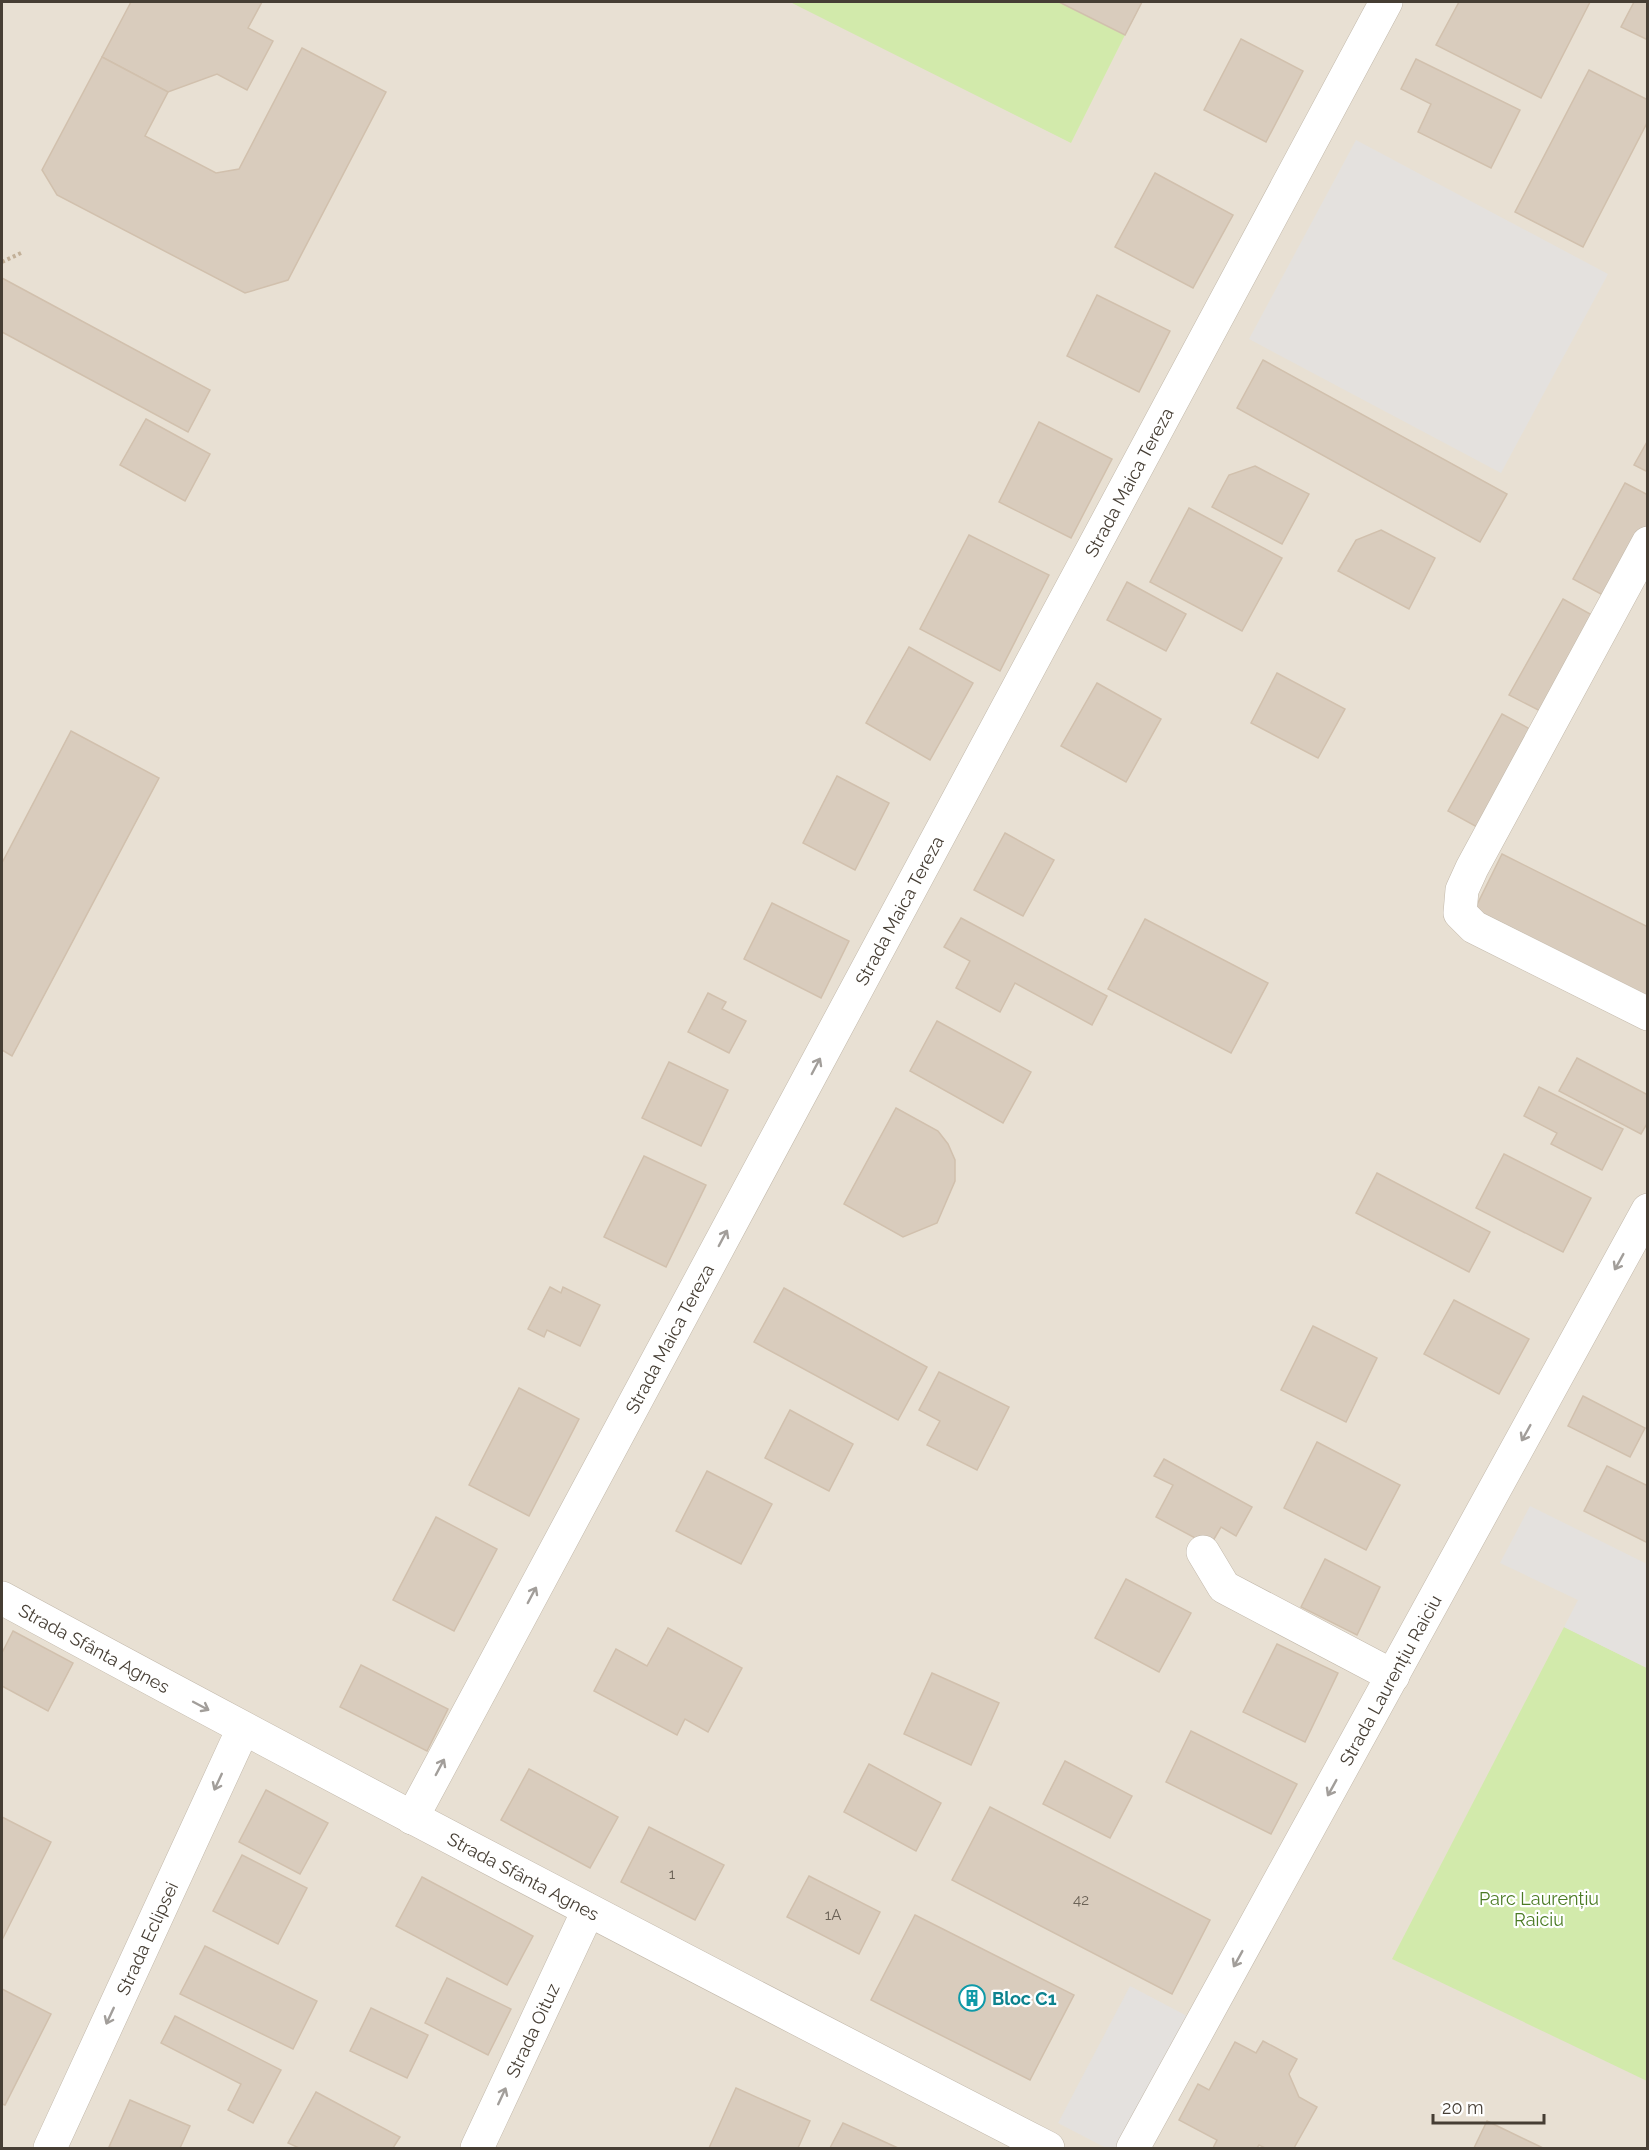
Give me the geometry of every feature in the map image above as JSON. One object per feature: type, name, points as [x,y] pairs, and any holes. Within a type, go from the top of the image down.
[{"type":"street","name":"Strada Maica Tereza","points":[[412,1818],[1386,2]]},
{"type":"street","points":[[1647,543],[1472,868],[1462,890],[1460,913],[1474,927],[1647,1014]]},
{"type":"street","name":"Strada Laurențiu Raiciu","points":[[1133,2148],[1647,1210]]},
{"type":"street","points":[[1203,1552],[1224,1587],[1393,1676]]},
{"type":"street","name":"Strada Sfânta Agnes","points":[[2,1598],[243,1729],[588,1911],[1048,2148]]},
{"type":"street","name":"Strada Eclipsei","points":[[50,2148],[243,1729]]},
{"type":"street","name":"Strada Oituz","points":[[477,2148],[588,1911]]},
{"type":"path","points":[[2,262],[21,253]]},
{"type":"shaded area","points":[[2,2],[1647,2],[1647,2148],[2,2148]]},
{"type":"shaded area","points":[[1356,140],[1608,274],[1501,473],[1249,339]]},
{"type":"shaded area","points":[[1530,1506],[1647,1564],[1647,1668],[1564,1627],[1578,1600],[1500,1563]]},
{"type":"shaded area","points":[[1130,1986],[1187,2016],[1118,2148],[1106,2148],[1058,2123]]},
{"type":"green space","points":[[790,2],[1059,2],[1125,35],[1071,143]]},
{"type":"green space","name":"Parc Laurențiu Raiciu","points":[[1564,1627],[1647,1668],[1647,2081],[1392,1959]]},
{"type":"building","points":[[131,2],[262,2],[248,28],[273,41],[247,90],[217,74],[168,92],[102,57]]},
{"type":"building","points":[[1059,2],[1142,2],[1125,35]]},
{"type":"building","points":[[1459,2],[1590,2],[1541,98],[1436,45]]},
{"type":"building","points":[[1634,2],[1648,2],[1648,40],[1621,27]]},
{"type":"building","points":[[1241,39],[1303,71],[1266,142],[1204,110]]},
{"type":"building","points":[[302,48],[386,92],[288,280],[245,293],[57,195],[42,170],[102,57],[168,92],[145,136],[216,173],[239,169]]},
{"type":"building","points":[[1416,59],[1520,110],[1491,168],[1418,132],[1431,104],[1401,89]]},
{"type":"building","points":[[1589,70],[1648,100],[1648,121],[1583,247],[1515,212]]},
{"type":"building","points":[[1155,173],[1233,215],[1193,288],[1115,247]]},
{"type":"building","points":[[2,278],[210,390],[188,432],[2,332]]},
{"type":"building","points":[[1097,295],[1170,331],[1139,392],[1067,356]]},
{"type":"building","points":[[1263,360],[1507,494],[1480,542],[1237,408]]},
{"type":"building","points":[[146,419],[210,454],[185,501],[120,465]]},
{"type":"building","points":[[1039,422],[1112,459],[1071,538],[999,502]]},
{"type":"building","points":[[1648,440],[1648,472],[1634,465]]},
{"type":"building","points":[[1255,466],[1309,494],[1282,544],[1212,507],[1229,475]]},
{"type":"building","points":[[1625,483],[1648,495],[1648,534],[1612,600],[1573,579]]},
{"type":"building","points":[[1189,508],[1282,558],[1242,631],[1150,582]]},
{"type":"building","points":[[1381,530],[1435,558],[1409,609],[1338,571],[1356,540]]},
{"type":"building","points":[[969,535],[1049,575],[1000,671],[920,629]]},
{"type":"building","points":[[1127,582],[1186,614],[1166,651],[1107,620]]},
{"type":"building","points":[[1563,599],[1601,620],[1548,715],[1509,695]]},
{"type":"building","points":[[909,647],[973,683],[930,760],[866,723]]},
{"type":"building","points":[[1277,673],[1345,709],[1318,758],[1251,723]]},
{"type":"building","points":[[1097,683],[1161,719],[1126,782],[1061,746]]},
{"type":"building","points":[[1502,714],[1539,734],[1486,832],[1448,811]]},
{"type":"building","points":[[71,731],[159,778],[12,1056],[2,1050],[2,863]]},
{"type":"building","points":[[837,776],[889,803],[855,870],[803,843]]},
{"type":"building","points":[[1005,833],[1054,860],[1023,916],[974,890]]},
{"type":"building","points":[[1502,854],[1648,927],[1648,1004],[1472,915]]},
{"type":"building","points":[[772,903],[849,941],[821,998],[744,959]]},
{"type":"building","points":[[961,918],[1107,996],[1092,1025],[1015,983],[1000,1012],[956,988],[970,961],[944,947]]},
{"type":"building","points":[[1145,919],[1268,983],[1231,1053],[1108,989]]},
{"type":"building","points":[[708,993],[726,1002],[722,1009],[746,1021],[729,1053],[688,1032]]},
{"type":"building","points":[[937,1021],[1031,1072],[1003,1123],[910,1071]]},
{"type":"building","points":[[1577,1058],[1648,1095],[1648,1122],[1641,1134],[1559,1091]]},
{"type":"building","points":[[669,1062],[728,1090],[701,1146],[642,1118]]},
{"type":"building","points":[[1539,1087],[1623,1129],[1602,1170],[1551,1144],[1557,1133],[1524,1116]]},
{"type":"building","points":[[896,1108],[938,1131],[948,1144],[955,1160],[955,1181],[937,1223],[903,1237],[844,1204]]},
{"type":"building","points":[[1504,1154],[1591,1198],[1563,1252],[1476,1208]]},
{"type":"building","points":[[644,1156],[706,1185],[666,1267],[604,1237]]},
{"type":"building","points":[[1377,1173],[1490,1232],[1469,1272],[1356,1213]]},
{"type":"building","points":[[550,1287],[561,1293],[563,1287],[600,1305],[580,1346],[547,1330],[544,1337],[528,1329]]},
{"type":"building","points":[[784,1288],[927,1367],[898,1420],[754,1342]]},
{"type":"building","points":[[1454,1300],[1529,1339],[1499,1394],[1424,1354]]},
{"type":"building","points":[[1313,1326],[1377,1358],[1346,1422],[1281,1390]]},
{"type":"building","points":[[939,1372],[1009,1407],[977,1470],[927,1445],[940,1421],[919,1410]]},
{"type":"building","points":[[519,1388],[579,1419],[529,1516],[469,1485]]},
{"type":"building","points":[[1583,1396],[1645,1428],[1630,1457],[1568,1426]]},
{"type":"building","points":[[790,1410],[853,1444],[829,1491],[765,1458]]},
{"type":"building","points":[[1317,1442],[1400,1485],[1366,1550],[1284,1508]]},
{"type":"building","points":[[1164,1459],[1252,1507],[1236,1536],[1221,1527],[1210,1546],[1156,1517],[1173,1485],[1154,1476]]},
{"type":"building","points":[[1607,1466],[1648,1486],[1648,1543],[1584,1511]]},
{"type":"building","points":[[707,1471],[772,1504],[741,1564],[676,1531]]},
{"type":"building","points":[[436,1517],[497,1549],[454,1631],[393,1600]]},
{"type":"building","points":[[1325,1559],[1380,1587],[1357,1635],[1301,1607]]},
{"type":"building","points":[[1126,1579],[1191,1613],[1159,1672],[1095,1638]]},
{"type":"building","points":[[668,1628],[742,1668],[708,1732],[685,1719],[677,1735],[594,1691],[616,1649],[647,1666]]},
{"type":"building","points":[[13,1631],[73,1663],[48,1711],[2,1686],[2,1653]]},
{"type":"building","points":[[1277,1644],[1338,1673],[1305,1742],[1243,1712]]},
{"type":"building","points":[[361,1665],[448,1709],[427,1751],[340,1707]]},
{"type":"building","points":[[932,1673],[999,1703],[971,1765],[904,1734]]},
{"type":"building","points":[[1191,1731],[1297,1784],[1271,1834],[1166,1782]]},
{"type":"building","points":[[1065,1761],[1132,1796],[1110,1838],[1043,1804]]},
{"type":"building","points":[[869,1764],[941,1803],[916,1851],[844,1812]]},
{"type":"building","points":[[529,1769],[618,1817],[590,1868],[501,1820]]},
{"type":"building","points":[[266,1790],[328,1823],[300,1874],[239,1842]]},
{"type":"building","points":[[990,1807],[1210,1920],[1172,1994],[952,1880]]},
{"type":"building","points":[[2,1817],[51,1842],[2,1940]]},
{"type":"building","points":[[649,1827],[724,1865],[695,1920],[621,1882]]},
{"type":"building","points":[[242,1855],[307,1888],[278,1944],[213,1911]]},
{"type":"building","points":[[809,1876],[880,1912],[859,1954],[787,1917]]},
{"type":"building","points":[[422,1877],[533,1936],[507,1985],[396,1926]]},
{"type":"building","name":"Bloc C1","points":[[915,1915],[1074,1995],[1030,2080],[871,2000]]},
{"type":"building","points":[[205,1946],[317,2001],[293,2049],[180,1994]]},
{"type":"building","points":[[447,1978],[511,2009],[488,2055],[425,2023]]},
{"type":"building","points":[[2,1989],[51,2014],[5,2105],[2,2104]]},
{"type":"building","points":[[371,2008],[428,2035],[407,2078],[350,2051]]},
{"type":"building","points":[[175,2016],[281,2070],[253,2123],[228,2110],[241,2084],[161,2043]]},
{"type":"building","points":[[1263,2041],[1297,2059],[1289,2074],[1299,2097],[1317,2107],[1294,2148],[1265,2148],[1259,2145],[1257,2148],[1213,2148],[1217,2140],[1179,2120],[1198,2084],[1209,2090],[1235,2042],[1256,2053]]},
{"type":"building","points":[[736,2088],[810,2121],[798,2148],[709,2148]]},
{"type":"building","points":[[316,2092],[400,2137],[393,2148],[299,2148],[288,2143]]},
{"type":"building","points":[[130,2100],[190,2126],[180,2148],[109,2147]]},
{"type":"building","points":[[1487,2121],[1543,2148],[1474,2148]]},
{"type":"building","points":[[843,2123],[898,2148],[830,2148]]},
{"type":"place","name":"Bloc C1","points":[[972,1998]]}]
